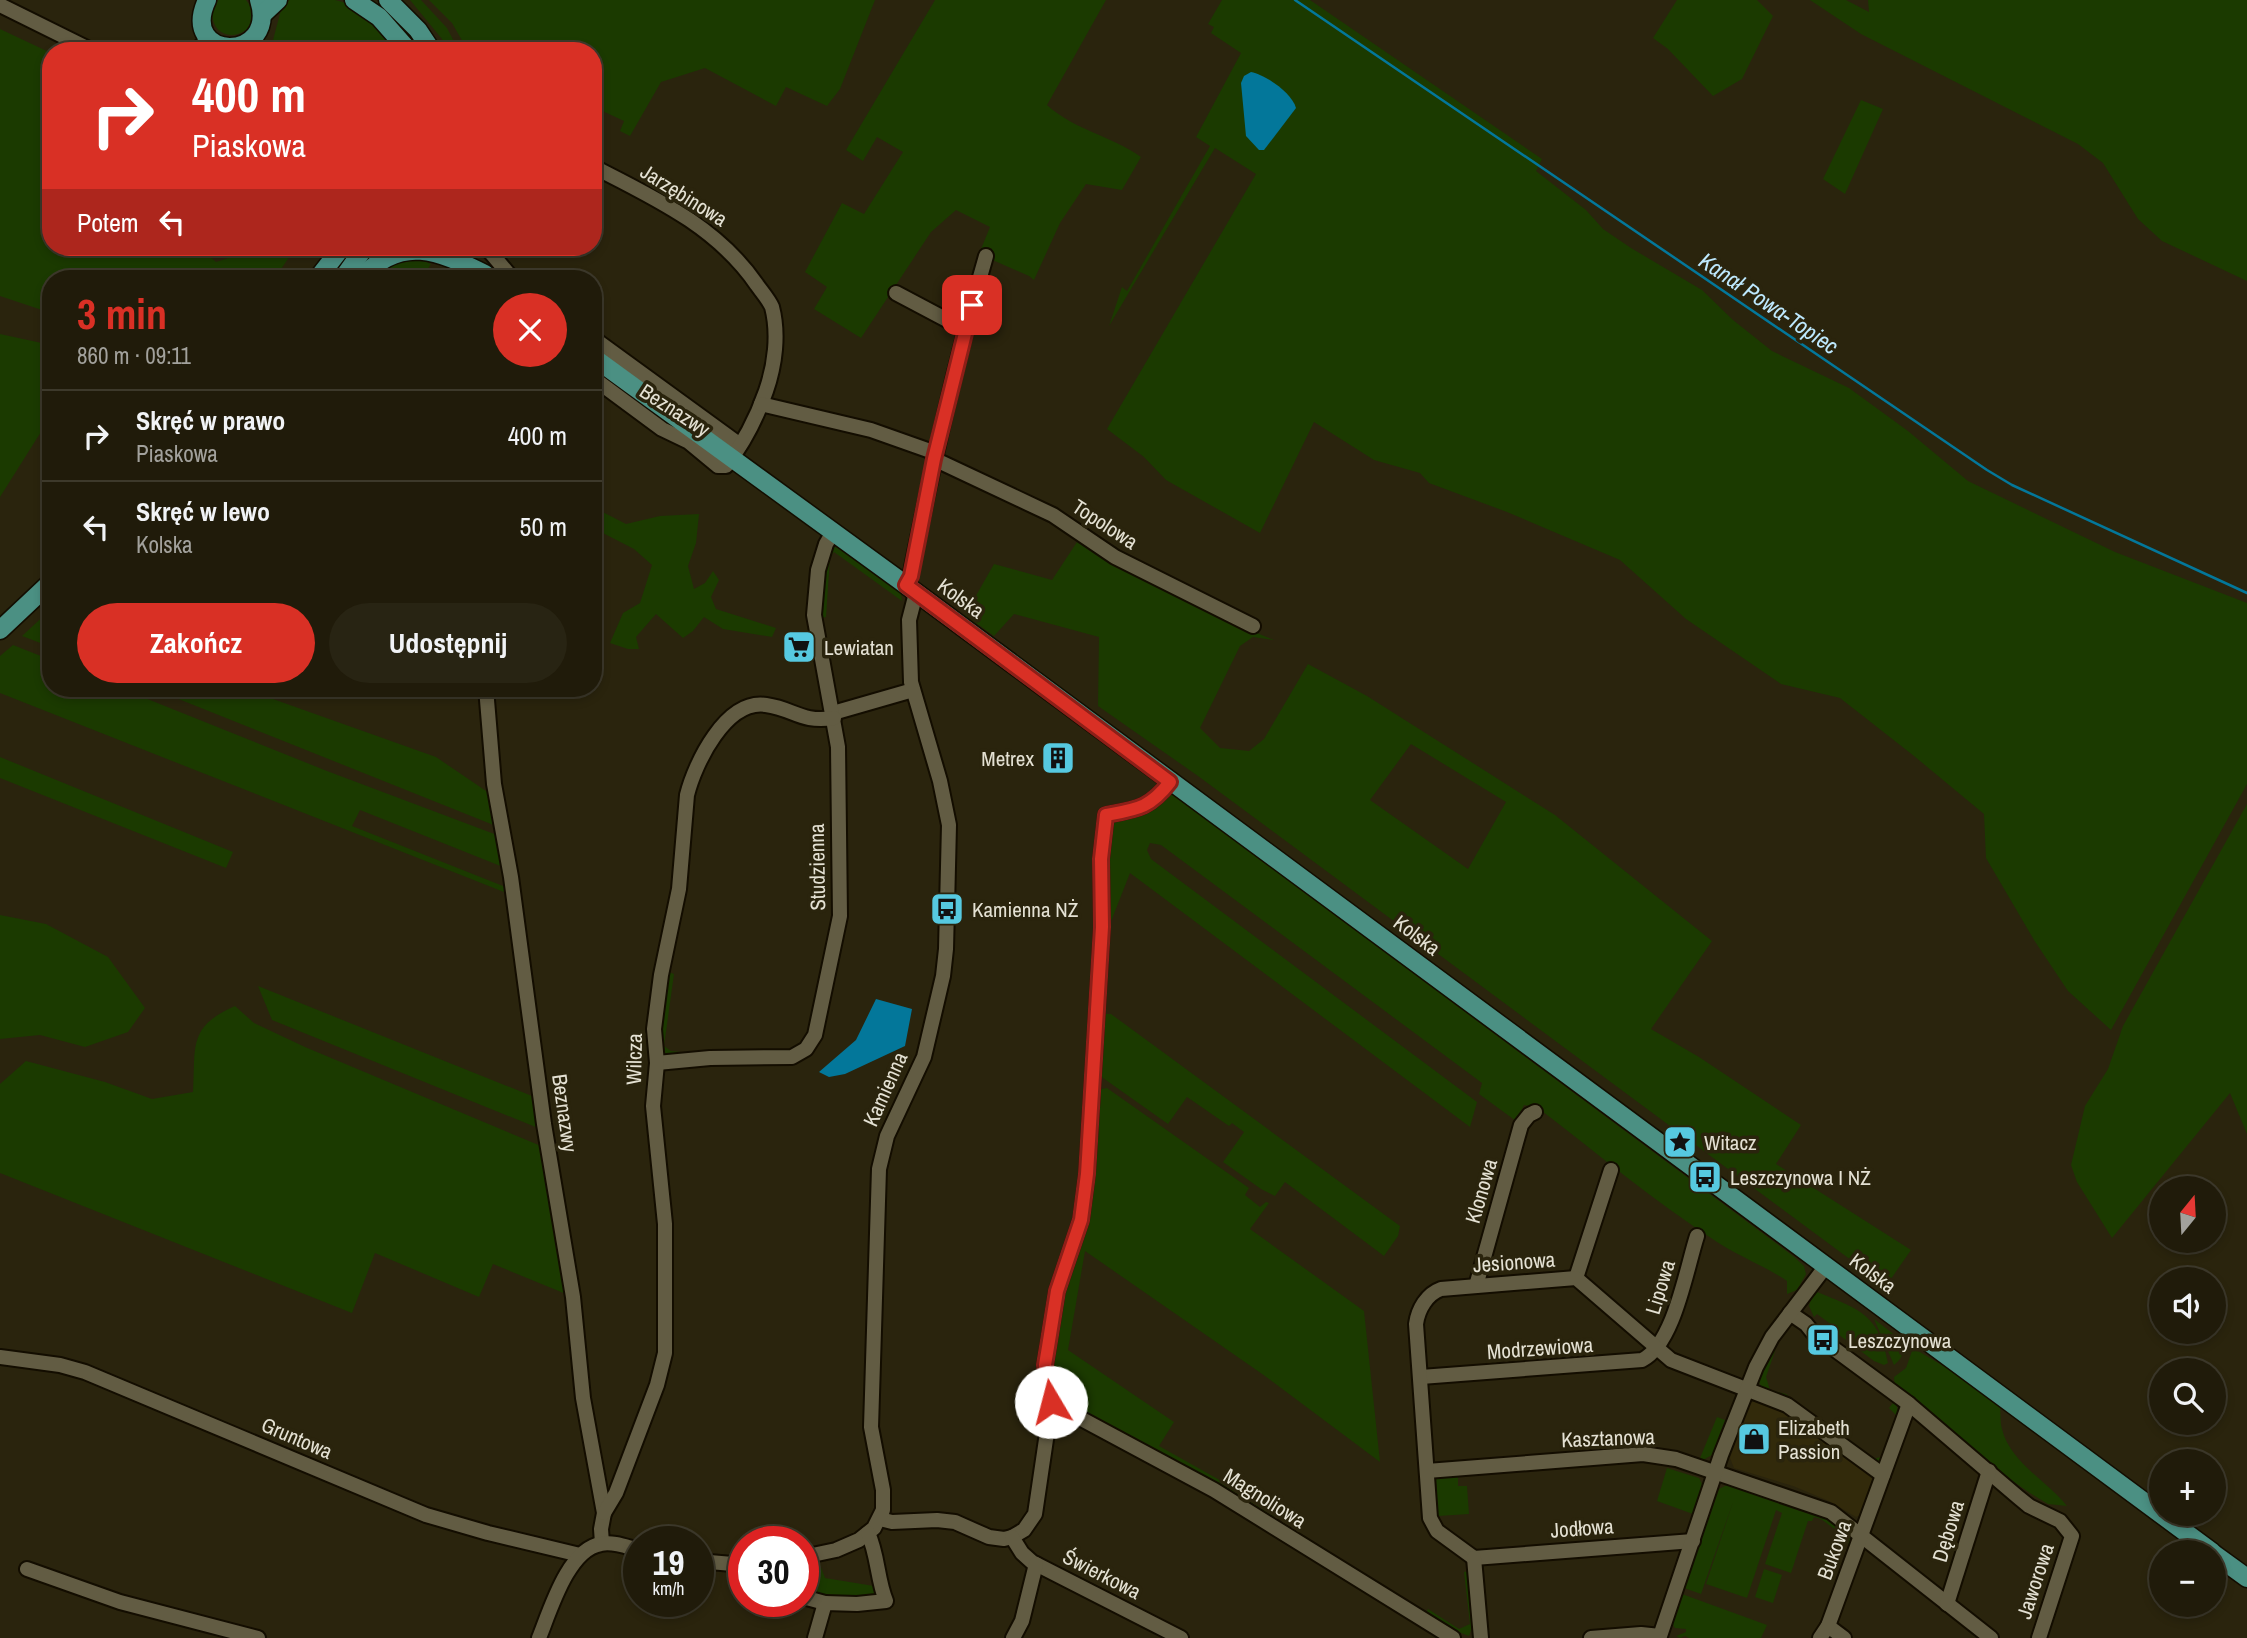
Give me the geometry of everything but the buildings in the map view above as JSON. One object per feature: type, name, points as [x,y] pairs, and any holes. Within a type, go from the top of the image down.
[{"type":"main road","points":[[247,42],[260,15],[278,0]]},
{"type":"main road","points":[[354,0],[379,17],[401,42]]},
{"type":"main road","points":[[388,0],[418,30],[426,42]]},
{"type":"main road","points":[[207,1],[202,22],[213,42]]},
{"type":"main road","points":[[259,42],[260,15]]},
{"type":"main road","points":[[324,270],[335,256]]},
{"type":"main road","points":[[369,270],[390,256]]},
{"type":"main road","points":[[447,256],[476,270]]},
{"type":"main road","points":[[462,256],[480,270]]},
{"type":"main road","name":"Kolska","points":[[602,363],[736,452],[832,532],[2195,1540]]},
{"type":"main road","points":[[0,630],[42,590]]},
{"type":"main road","name":"Kolska","points":[[2226,1563],[2247,1578]]},
{"type":"street","points":[[0,5],[75,42]]},
{"type":"street","name":"Jarzębinowa","points":[[602,171],[665,203],[715,237],[751,276],[771,305],[776,341],[771,377],[761,404]]},
{"type":"street","points":[[494,256],[505,270]]},
{"type":"street","points":[[911,589],[911,576],[935,456],[964,329],[986,256]]},
{"type":"street","points":[[896,293],[964,329]]},
{"type":"street","points":[[602,345],[736,452],[761,404]]},
{"type":"street","name":"Beznazwy","points":[[602,385],[663,429],[689,442],[718,466],[726,466],[736,452]]},
{"type":"street","name":"Topolowa","points":[[761,404],[871,430],[935,456],[1053,515],[1115,557],[1253,626]]},
{"type":"street","name":"Studzienna","points":[[657,1063],[710,1058],[792,1057],[811,1043],[815,1035],[840,916],[838,747],[814,615],[818,570],[832,532]]},
{"type":"street","name":"Kamienna","points":[[880,1519],[884,1497],[871,1427],[879,1169],[890,1129],[923,1056],[943,976],[947,931],[948,816],[913,690],[909,620],[911,589]]},
{"type":"street","name":"Wilcza","points":[[604,1513],[617,1493],[657,1384],[665,1353],[665,1224],[653,1106],[657,1063],[654,1029],[679,889],[687,795],[695,770],[712,739],[749,705],[773,706],[811,720],[913,690]]},
{"type":"street","name":"Beznazwy","points":[[487,697],[494,784],[511,877],[544,1124],[573,1297],[583,1398],[604,1513],[600,1529],[602,1543]]},
{"type":"street","points":[[819,1554],[836,1550],[868,1533],[880,1519],[891,1522],[955,1522],[994,1538],[1013,1537],[1027,1527],[1035,1514],[1051,1402],[1045,1365],[1057,1291],[1081,1220],[1087,1174],[1102,927],[1101,859],[1106,815],[1145,807],[1157,798],[1170,782]]},
{"type":"street","name":"Klonowa","points":[[1476,1286],[1521,1125],[1535,1112]]},
{"type":"street","points":[[1576,1278],[1611,1170]]},
{"type":"street","name":"Lipowa","points":[[1658,1347],[1668,1333],[1697,1236]]},
{"type":"street","points":[[1591,1638],[1641,1634],[1662,1637],[1715,1472],[1746,1390],[1763,1353],[1790,1312],[1826,1266]]},
{"type":"street","name":"Jesionowa","points":[[1474,1558],[1437,1531],[1431,1523],[1416,1324],[1420,1310],[1429,1296],[1437,1290],[1576,1278],[1671,1360],[1746,1390]]},
{"type":"street","points":[[1790,1312],[1814,1334],[1909,1404],[1989,1471]]},
{"type":"street","name":"Modrzewiowa","points":[[1421,1377],[1638,1362],[1653,1354],[1658,1347]]},
{"type":"street","name":"Gruntowa","points":[[0,1357],[60,1365],[85,1373],[426,1515],[580,1555]]},
{"type":"street","points":[[1746,1390],[1793,1409],[1883,1475]]},
{"type":"street","name":"Magnoliowa","points":[[1051,1402],[1214,1490],[1453,1638]]},
{"type":"street","name":"Bukowa","points":[[1824,1632],[1909,1404]]},
{"type":"street","name":"Kasztanowa","points":[[1427,1471],[1643,1454],[1666,1456],[1830,1512],[1991,1638]]},
{"type":"street","name":"Jaworowa","points":[[1989,1471],[2029,1506],[2060,1521],[2072,1536],[2039,1638]]},
{"type":"street","name":"Dębowa","points":[[1947,1604],[1989,1471]]},
{"type":"street","points":[[819,1602],[857,1604],[886,1601],[879,1583],[874,1547],[868,1533]]},
{"type":"street","name":"Świerkowa","points":[[1013,1537],[1025,1556],[1036,1564],[1181,1638]]},
{"type":"street","name":"Jodłowa","points":[[1474,1558],[1693,1541]]},
{"type":"street","points":[[539,1638],[568,1572],[580,1555],[592,1546],[602,1543],[623,1547]]},
{"type":"street","points":[[1474,1558],[1481,1638]]},
{"type":"street","points":[[1013,1638],[1022,1621],[1036,1564]]},
{"type":"street","points":[[27,1569],[120,1602],[252,1637]]},
{"type":"street","points":[[815,1638],[825,1604]]},
{"type":"street","points":[[1824,1632],[1844,1638]]},
{"type":"shaded area","points":[[1755,1401],[1783,1411],[1873,1479],[1862,1514],[1856,1517],[1829,1501],[1793,1486],[1734,1468],[1730,1458],[1747,1404]]},
{"type":"green space","points":[[218,0],[246,0],[252,15],[246,30],[228,35],[215,26],[212,14]]},
{"type":"green space","points":[[335,0],[345,3],[363,13],[393,42],[274,42],[285,2]]},
{"type":"green space","points":[[410,0],[421,0],[447,28],[454,42],[443,42]]},
{"type":"green space","points":[[429,0],[875,0],[840,89],[827,106],[786,87],[776,106],[705,68],[661,82],[630,136],[620,131],[624,121],[602,111],[602,42],[463,42],[452,23]]},
{"type":"green space","points":[[935,0],[1106,0],[1047,105],[1070,121],[1141,157],[1122,190],[1086,184],[1060,223],[1034,280],[979,254],[990,227],[956,210],[931,232],[861,338],[814,309],[827,287],[805,272],[842,203],[864,214],[903,152],[877,137],[863,161],[846,150]]},
{"type":"green space","points":[[1222,0],[1310,0],[1542,159],[1536,171],[1586,210],[1603,229],[1702,290],[1733,320],[1772,351],[1849,388],[1908,431],[1968,481],[2115,552],[2247,603],[2247,784],[2111,1030],[2068,991],[2034,940],[1986,858],[1984,814],[1840,698],[1781,684],[1686,619],[1620,560],[1507,512],[1429,483],[1420,473],[1374,460],[1314,422],[1260,533],[1166,480],[1144,457],[1107,429],[1256,174],[1215,148],[1109,326],[1122,287],[1127,291],[1210,146],[1196,137],[1241,53],[1211,33],[1214,27],[1208,24]]},
{"type":"green space","points":[[1677,0],[1757,0],[1773,16],[1742,79],[1713,96],[1668,49],[1653,38]]},
{"type":"green space","points":[[1810,0],[1846,0],[1869,12],[1868,0],[2247,0],[2247,281],[2162,241],[2138,219],[2103,163],[2078,144],[1861,34]]},
{"type":"green space","points":[[0,29],[42,49],[42,256],[209,256],[216,262],[232,256],[290,256],[280,270],[42,270],[42,310],[0,296]]},
{"type":"green space","points":[[1861,100],[1883,109],[1845,194],[1823,179]]},
{"type":"green space","points":[[417,258],[431,264],[427,270],[386,270]]},
{"type":"green space","points":[[0,334],[42,343],[42,430],[0,497]]},
{"type":"green space","points":[[602,512],[626,524],[660,516],[699,514],[696,543],[688,566],[694,589],[705,583],[713,571],[719,580],[711,597],[716,609],[776,628],[772,637],[723,629],[704,617],[693,631],[683,638],[656,614],[636,637],[639,649],[628,649],[610,643],[623,613],[640,603],[652,565],[634,549],[602,533]]},
{"type":"green space","points":[[1077,542],[1173,596],[1274,640],[1253,637],[1240,646],[1200,728],[1220,748],[1249,751],[1264,739],[1308,664],[1367,696],[1555,815],[1712,941],[1651,1029],[1699,1057],[1801,1125],[1776,1164],[1911,1250],[1886,1286],[1198,776],[1098,706],[1099,637],[1014,614],[994,636],[965,615],[994,564],[1052,580]],"holes":[[[1411,744],[1506,802],[1468,869],[1370,800]]]},
{"type":"green space","points":[[834,547],[901,593],[902,601],[834,552],[830,557],[826,617],[822,618],[822,622],[820,605],[822,583],[826,561]]},
{"type":"green space","points":[[42,617],[42,644],[22,636]]},
{"type":"green space","points":[[13,645],[42,656],[42,697],[142,697],[497,835],[503,867],[360,810],[352,826],[508,888],[509,894],[0,693],[0,656]]},
{"type":"green space","points":[[174,697],[267,697],[436,757],[489,793],[496,826]]},
{"type":"green space","points":[[0,757],[233,852],[226,868],[0,778]]},
{"type":"green space","points":[[1170,792],[1793,1256],[1804,1266],[1806,1274],[1797,1290],[1787,1294],[1787,1281],[1694,1227],[1538,1108],[1524,1105],[1516,1121],[1479,1094],[1482,1083],[1161,845],[1150,843],[1147,850],[1151,859],[1477,1102],[1470,1127],[1130,873],[1112,919],[1105,927],[1109,832],[1118,819],[1131,810]]},
{"type":"green space","points":[[2247,804],[2247,1134],[2230,1093],[2162,1176],[2149,1176],[2149,1193],[2112,1238],[2077,1182],[2071,1165],[2085,1106],[2108,1069],[2123,1026]]},
{"type":"green space","points":[[0,915],[46,924],[108,957],[145,1008],[128,1032],[85,1047],[40,1035],[0,1039]]},
{"type":"green space","points":[[666,971],[674,974],[664,1046],[671,1051],[690,1053],[666,1056],[657,1041]]},
{"type":"green space","points":[[258,986],[532,1096],[538,1128],[272,1020]]},
{"type":"green space","points":[[235,1006],[254,1023],[305,1047],[541,1146],[566,1294],[493,1264],[479,1297],[375,1253],[352,1313],[0,1173],[0,1084],[26,1061],[105,1082],[152,1099],[193,1092],[195,1051],[201,1031],[209,1022]]},
{"type":"green space","points":[[1100,1014],[1111,1014],[1400,1226],[1398,1236],[1384,1256],[1285,1182],[1275,1196],[1223,1162],[1244,1132],[1232,1123],[1229,1126],[1187,1097],[1168,1124],[1103,1078],[1097,1066]]},
{"type":"green space","points":[[1107,1088],[1249,1188],[1245,1195],[1260,1207],[1266,1202],[1269,1203],[1250,1229],[1364,1311],[1380,1462],[1265,1376],[1085,1251],[1068,1350],[1174,1422],[1159,1446],[1241,1492],[1251,1492],[1264,1499],[1267,1510],[1277,1516],[1274,1521],[1056,1398],[1049,1350],[1069,1262],[1096,1090]]},
{"type":"green space","points":[[1817,1292],[1856,1309],[1873,1323],[1888,1363],[1884,1365],[1874,1361],[1835,1332],[1836,1328],[1817,1314],[1814,1317],[1809,1306],[1812,1295]]},
{"type":"green space","points":[[1874,1319],[1902,1343],[1903,1354],[1894,1365]]},
{"type":"green space","points":[[1777,1345],[1766,1377],[1770,1390],[1786,1394],[1873,1459],[1881,1457],[1896,1415],[1889,1408],[1893,1403],[1896,1404],[1899,1414],[1885,1458],[1878,1463],[1762,1388],[1758,1380]]},
{"type":"green space","points":[[1913,1348],[1950,1370],[2000,1406],[2006,1441],[2021,1461],[2067,1506],[2048,1504],[2030,1493],[1992,1467],[1895,1390],[1894,1377],[1906,1368]]},
{"type":"green space","points":[[1717,1417],[1725,1420],[1712,1455],[1703,1460],[1700,1458]]},
{"type":"green space","points":[[1667,1468],[1699,1478],[1703,1486],[1693,1514],[1657,1501]]},
{"type":"green space","points":[[1458,1475],[1458,1486],[1467,1486],[1469,1514],[1438,1516],[1436,1479]]},
{"type":"green space","points":[[1727,1485],[1811,1513],[1813,1510],[1826,1515],[1853,1537],[1854,1541],[1849,1551],[1848,1539],[1821,1519],[1814,1517],[1812,1521],[1808,1521],[1791,1573],[1765,1564],[1782,1513],[1776,1510],[1747,1598],[1706,1584],[1733,1502],[1701,1594],[1684,1588],[1719,1489]]},
{"type":"green space","points":[[819,1562],[825,1578],[874,1586],[875,1597],[857,1601],[819,1595]]},
{"type":"green space","points":[[1764,1569],[1782,1575],[1773,1603],[1755,1597]]},
{"type":"green space","points":[[1469,1571],[1472,1627],[1469,1636],[1426,1613],[1428,1609],[1459,1629],[1470,1624],[1464,1572]]},
{"type":"green space","points":[[1682,1594],[1767,1625],[1761,1638],[1680,1638],[1676,1636],[1686,1632],[1686,1629],[1675,1628],[1672,1623]]},
{"type":"water","points":[[1251,72],[1278,86],[1294,102],[1296,108],[1264,150],[1259,150],[1246,136],[1241,83],[1244,76]]},
{"type":"water","points":[[876,999],[912,1009],[905,1046],[845,1074],[829,1077],[819,1072],[856,1040]]},
{"type":"waterway","name":"Kanał Powa-Topiec","points":[[1295,0],[1987,470],[2012,485],[2247,593]]},
{"type":"place","name":"Lewiatan","points":[[799,647]]},
{"type":"place","name":"Metrex","points":[[1058,758]]},
{"type":"place","name":"Kamienna NŻ","points":[[947,909]]},
{"type":"place","name":"Witacz","points":[[1680,1142]]},
{"type":"place","name":"Leszczynowa I NŻ","points":[[1705,1177]]},
{"type":"place","name":"Leszczynowa","points":[[1823,1340]]},
{"type":"place","name":"Elizabeth Passion","points":[[1754,1439]]},
{"type":"route","points":[[972,305],[934,459],[911,576],[906,585],[1170,782],[1157,798],[1145,807],[1106,815],[1101,859],[1102,927],[1087,1174],[1081,1220],[1057,1291],[1045,1365],[1051,1402]]}]
